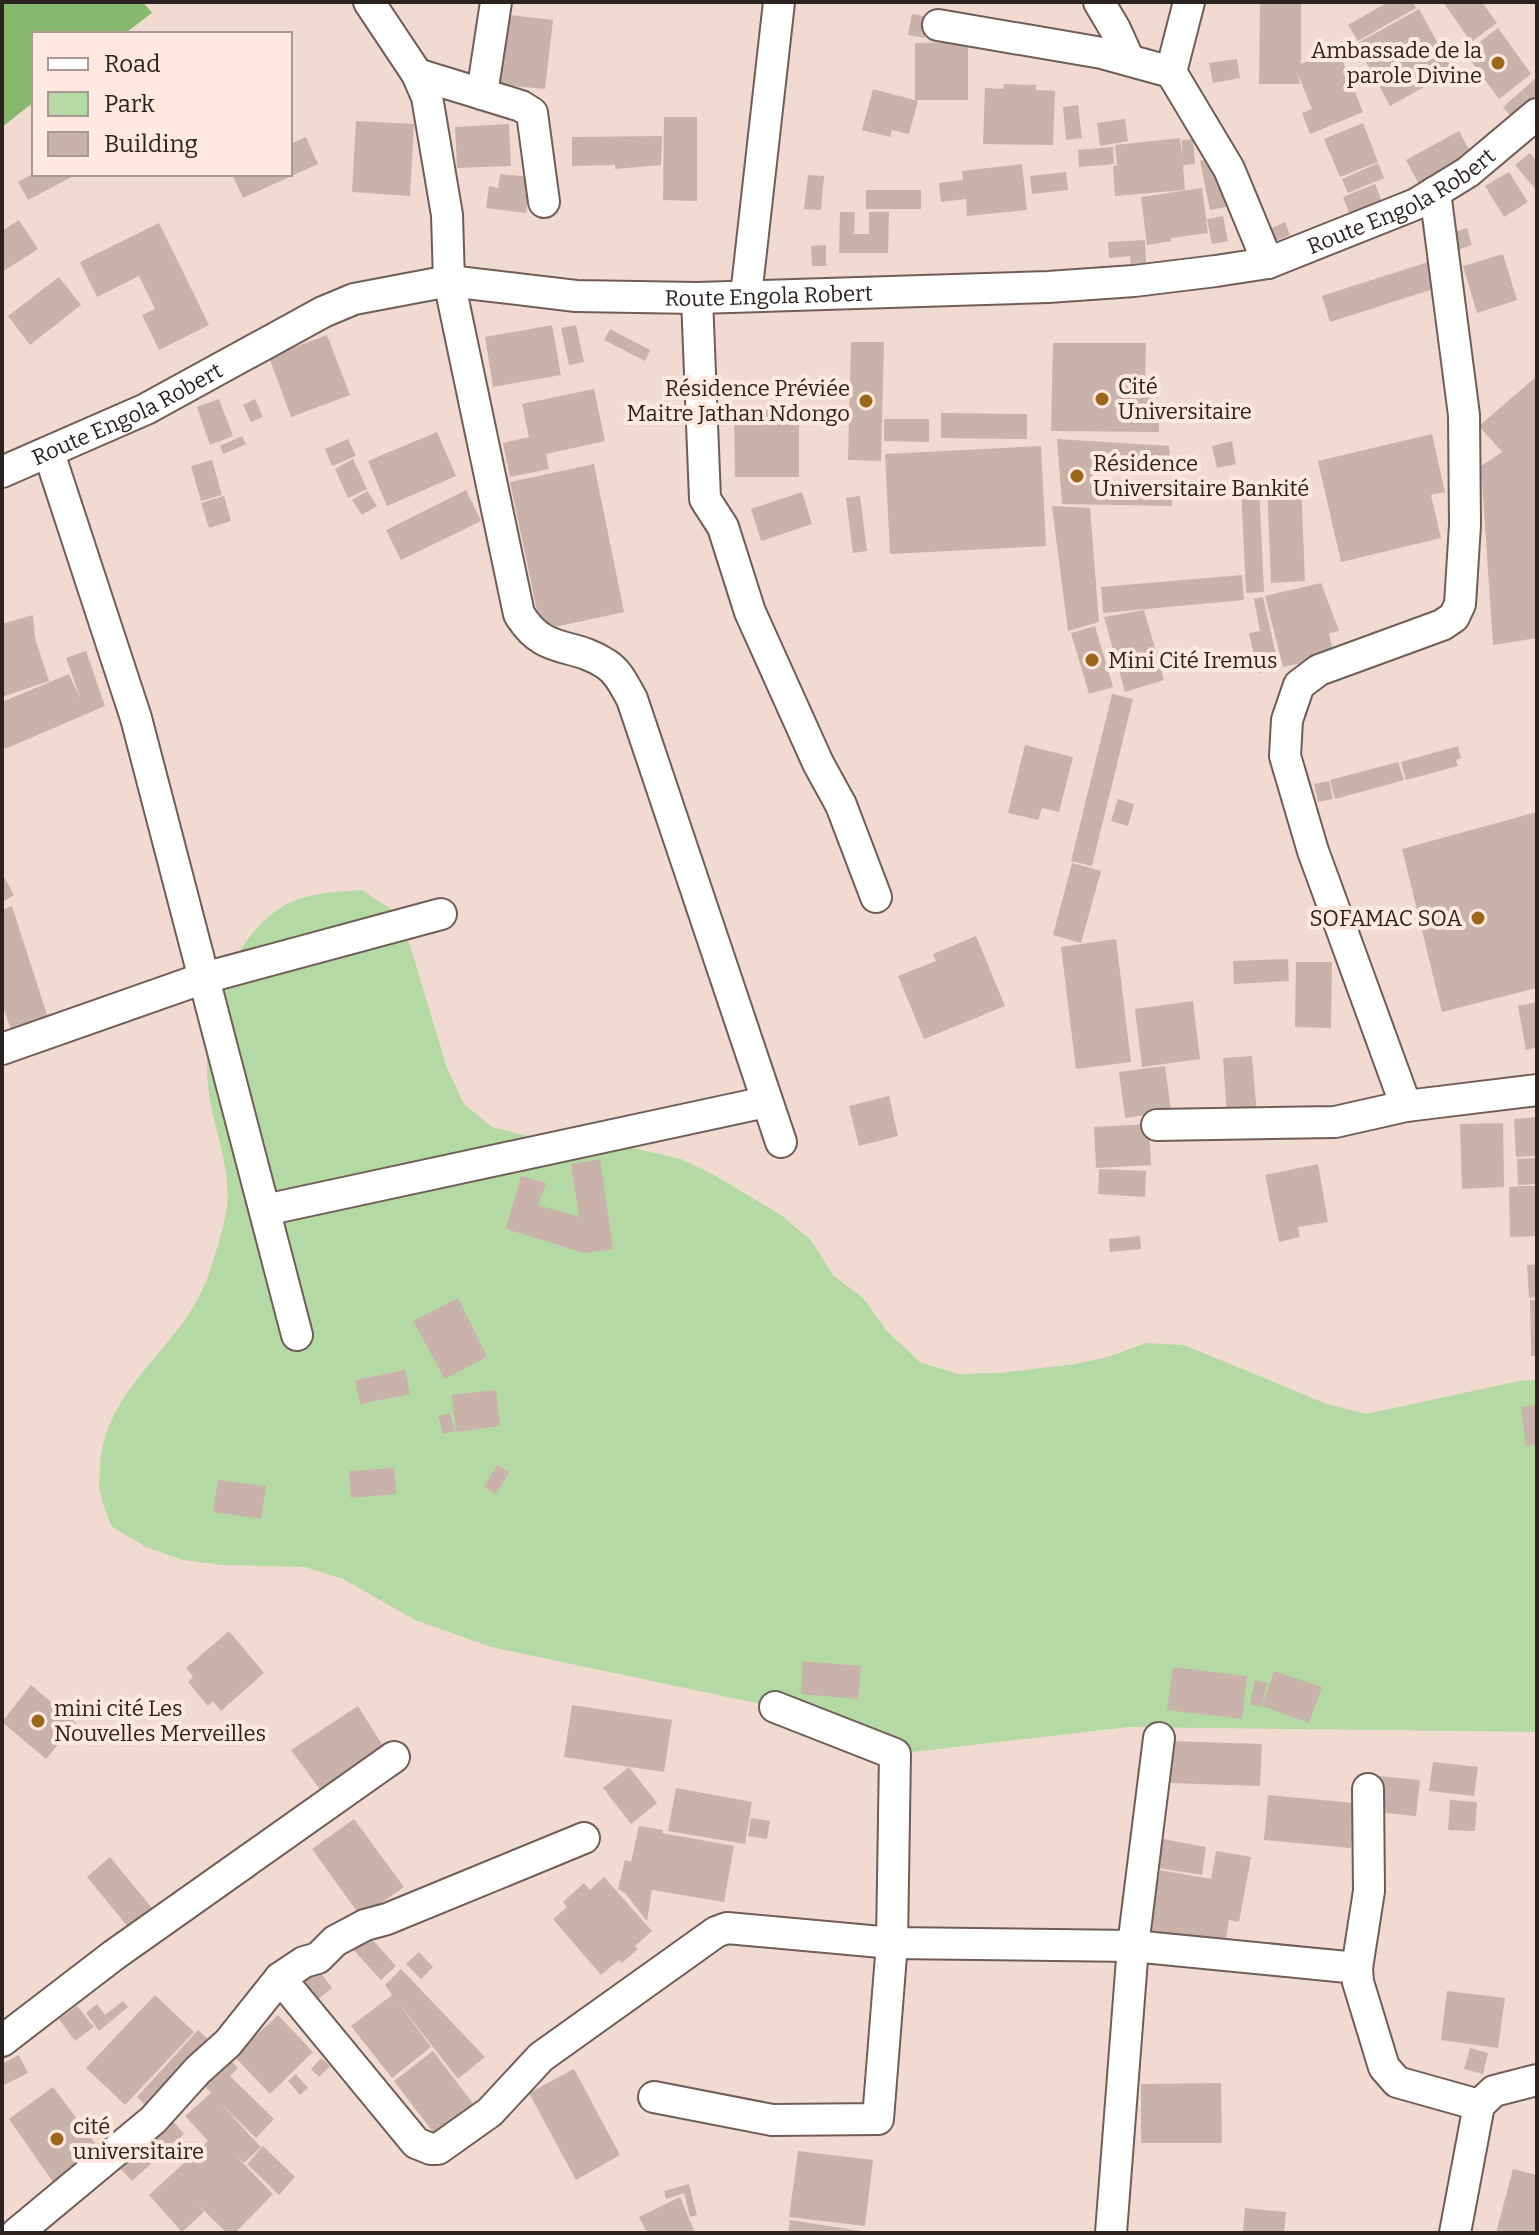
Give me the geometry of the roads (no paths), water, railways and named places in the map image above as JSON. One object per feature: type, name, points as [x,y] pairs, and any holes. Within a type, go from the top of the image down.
[{"type":"street","points":[[369,2],[417,74],[427,97],[447,215],[449,281],[519,614],[538,639],[604,662],[617,674],[632,699],[781,1142]]},
{"type":"street","points":[[482,94],[496,2]]},
{"type":"street","points":[[746,296],[779,2]]},
{"type":"street","points":[[1099,2],[1129,60]]},
{"type":"street","points":[[1171,72],[1189,2]]},
{"type":"street","points":[[938,25],[1102,53],[1171,72],[1229,169],[1268,263]]},
{"type":"street","points":[[417,74],[521,106],[532,113],[544,202]]},
{"type":"street","name":"Route Engola Robert","points":[[2,472],[146,409],[323,312],[354,299],[449,281],[576,296],[697,298],[1120,282],[1268,263],[1416,204],[1468,172],[1537,114]]},
{"type":"street","points":[[1406,1106],[1313,851],[1285,756],[1287,720],[1299,685],[1319,670],[1442,625],[1454,617],[1460,604],[1465,525],[1464,415],[1435,192]]},
{"type":"street","points":[[697,298],[705,499],[723,527],[750,612],[818,763],[841,805],[876,897]]},
{"type":"street","points":[[49,453],[136,718],[297,1335]]},
{"type":"street","points":[[2,1049],[204,978],[441,914]]},
{"type":"street","points":[[1157,1125],[1335,1122],[1406,1106],[1537,1090]]},
{"type":"street","points":[[265,1210],[766,1102]]},
{"type":"street","points":[[654,2097],[772,2120],[878,2119],[892,1943],[895,1754],[775,1707]]},
{"type":"street","points":[[1111,2233],[1133,1946],[1159,1738]]},
{"type":"street","points":[[2,2041],[114,1955],[394,1757]]},
{"type":"street","points":[[1368,1789],[1369,1891],[1357,1968],[1358,1982],[1384,2067],[1397,2082],[1479,2105]]},
{"type":"street","points":[[17,2233],[153,2120],[198,2070],[228,2043],[280,1978],[304,1962],[318,1958],[335,1941],[365,1925],[387,1919],[584,1838]]},
{"type":"street","points":[[280,1978],[416,2143],[438,2149],[490,2112],[541,2057],[716,1932],[727,1928],[892,1943],[1133,1946],[1357,1968]]},
{"type":"street","points":[[1455,2233],[1479,2105],[1494,2091],[1537,2080]]},
{"type":"place","name":"Ambassade de la parole Divine","points":[[1498,63]]},
{"type":"place","name":"Cité Universitaire","points":[[1102,399]]},
{"type":"place","name":"Résidence Préviée Maitre Jathan Ndongo","points":[[866,401]]},
{"type":"place","name":"Résidence Universitaire Bankité","points":[[1077,476]]},
{"type":"place","name":"Mini Cité Iremus","points":[[1092,660]]},
{"type":"place","name":"SOFAMAC SOA","points":[[1478,918]]},
{"type":"place","name":"mini cité Les Nouvelles Merveilles","points":[[38,1721]]},
{"type":"place","name":"cité universitaire","points":[[57,2139]]}]
